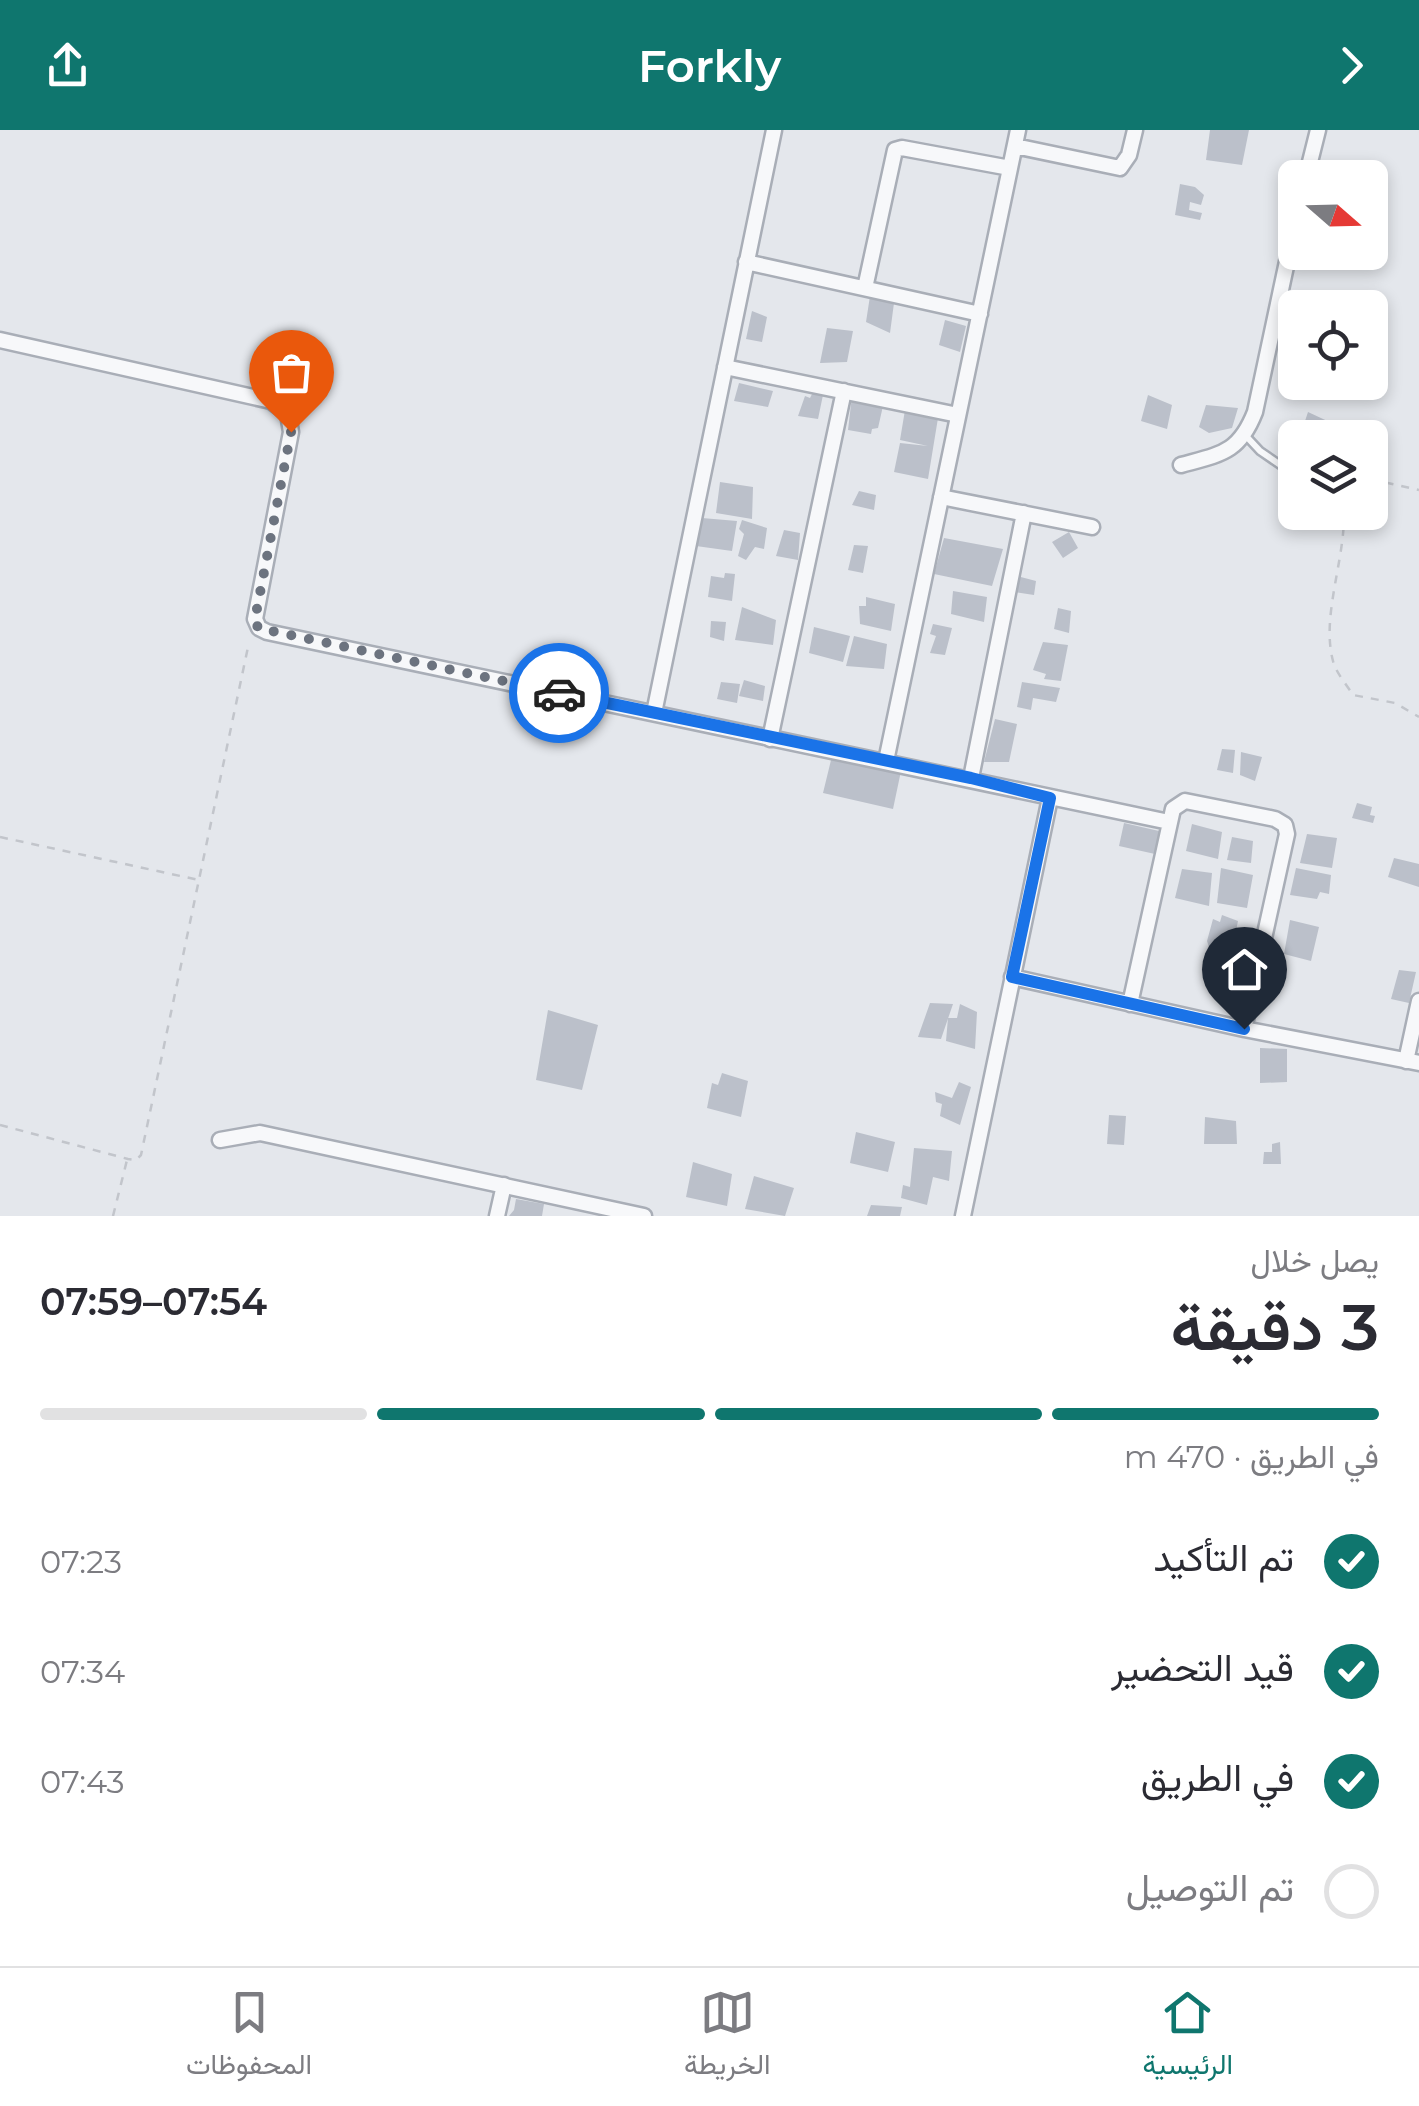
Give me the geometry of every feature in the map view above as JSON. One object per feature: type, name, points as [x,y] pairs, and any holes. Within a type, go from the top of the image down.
[{"type":"street","points":[[654,713],[774,130]]},
{"type":"street","points":[[886,761],[1018,130]]},
{"type":"street","points":[[1015,146],[1120,168],[1129,155],[1135,130]]},
{"type":"street","points":[[1310,160],[1318,130]]},
{"type":"street","points":[[864,288],[895,150],[902,148],[1010,168]]},
{"type":"street","points":[[746,262],[980,314]]},
{"type":"street","points":[[1181,465],[1234,447],[1246,436],[1256,412],[1285,270]]},
{"type":"street","points":[[0,340],[272,401],[288,414],[291,432],[255,619],[258,628],[1170,822]]},
{"type":"street","points":[[725,367],[958,415]]},
{"type":"street","points":[[770,739],[844,391]]},
{"type":"street","points":[[941,497],[1092,527]]},
{"type":"street","points":[[971,778],[1024,513]]},
{"type":"street","points":[[963,1216],[1050,798]]},
{"type":"street","points":[[1130,1004],[1170,822],[1179,802],[1276,819],[1284,825],[1286,834],[1244,1029]]},
{"type":"street","points":[[1012,977],[1413,1062],[1419,1000]]},
{"type":"street","points":[[220,1140],[260,1133],[644,1216]]},
{"type":"street","points":[[497,1216],[504,1186]]},
{"type":"lane","points":[[1246,436],[1278,463]]},
{"type":"path","points":[[1388,483],[1419,490]]},
{"type":"path","points":[[1344,530],[1344,549],[1330,614],[1333,663],[1353,696],[1395,703],[1419,716]]},
{"type":"path","points":[[0,1125],[128,1159],[136,1160],[144,1145],[248,647]]},
{"type":"path","points":[[0,837],[200,880]]},
{"type":"path","points":[[113,1216],[128,1159]]},
{"type":"building","points":[[1210,130],[1249,130],[1242,165],[1206,160]]},
{"type":"building","points":[[1180,184],[1195,187],[1204,195],[1201,205],[1190,202],[1189,210],[1202,213],[1200,220],[1175,215]]},
{"type":"building","points":[[870,296],[894,303],[890,333],[866,322]]},
{"type":"building","points":[[752,311],[767,317],[762,342],[746,339]]},
{"type":"building","points":[[945,320],[966,326],[960,352],[939,345]]},
{"type":"building","points":[[827,328],[853,331],[847,362],[820,363]]},
{"type":"building","points":[[739,383],[773,391],[768,407],[734,401]]},
{"type":"building","points":[[813,392],[823,395],[818,419],[798,416],[805,396],[810,398]]},
{"type":"building","points":[[1148,395],[1172,405],[1167,429],[1141,421]]},
{"type":"building","points":[[852,396],[883,406],[878,428],[872,429],[871,434],[848,430]]},
{"type":"building","points":[[1206,405],[1238,408],[1232,428],[1209,433],[1199,427]]},
{"type":"building","points":[[905,410],[938,418],[928,479],[894,472],[900,443],[928,446],[900,440]]},
{"type":"building","points":[[1308,412],[1325,420],[1305,420]]},
{"type":"building","points":[[720,482],[753,487],[752,519],[716,513]]},
{"type":"building","points":[[859,491],[876,495],[874,510],[852,505]]},
{"type":"building","points":[[702,518],[737,521],[732,551],[696,546]]},
{"type":"building","points":[[742,520],[767,528],[764,549],[755,547],[746,560],[738,556],[744,534],[739,529]]},
{"type":"building","points":[[784,530],[800,533],[798,560],[776,556]]},
{"type":"building","points":[[1069,532],[1078,548],[1063,558],[1052,542]]},
{"type":"building","points":[[944,538],[1003,549],[992,586],[934,574]]},
{"type":"building","points":[[854,545],[868,546],[863,573],[848,570]]},
{"type":"building","points":[[725,573],[735,574],[732,601],[708,597],[711,576],[724,578]]},
{"type":"building","points":[[1017,576],[1036,581],[1034,595],[1014,592]]},
{"type":"building","points":[[953,591],[987,597],[984,622],[951,614]]},
{"type":"building","points":[[866,597],[895,604],[891,631],[860,624],[859,606],[866,606]]},
{"type":"building","points":[[742,607],[776,620],[773,645],[735,640]]},
{"type":"building","points":[[1058,608],[1071,611],[1069,633],[1054,629]]},
{"type":"building","points":[[711,621],[726,622],[724,641],[710,637]]},
{"type":"building","points":[[933,624],[952,628],[945,655],[930,653],[936,636],[930,634]]},
{"type":"building","points":[[814,627],[850,636],[843,662],[809,653]]},
{"type":"building","points":[[854,636],[887,644],[884,669],[846,666]]},
{"type":"building","points":[[1043,642],[1068,645],[1061,681],[1044,679],[1046,674],[1033,670]]},
{"type":"building","points":[[744,680],[765,686],[763,701],[739,696]]},
{"type":"building","points":[[721,682],[740,684],[737,703],[717,699]]},
{"type":"building","points":[[1022,682],[1060,688],[1056,702],[1033,698],[1031,710],[1017,707]]},
{"type":"building","points":[[995,719],[1017,724],[1009,762],[984,762]]},
{"type":"building","points":[[1222,749],[1235,750],[1233,773],[1217,770]]},
{"type":"building","points":[[1241,752],[1262,757],[1255,781],[1240,775]]},
{"type":"building","points":[[832,756],[901,771],[893,809],[823,793]]},
{"type":"building","points":[[1357,803],[1372,807],[1373,823],[1352,818]]},
{"type":"building","points":[[1124,823],[1159,831],[1155,854],[1119,846]]},
{"type":"building","points":[[1192,824],[1222,832],[1218,859],[1186,851]]},
{"type":"building","points":[[1307,834],[1337,838],[1332,868],[1300,863]]},
{"type":"building","points":[[1232,837],[1253,841],[1251,863],[1227,860]]},
{"type":"building","points":[[1394,858],[1419,864],[1419,887],[1388,877]]},
{"type":"building","points":[[1221,868],[1253,875],[1247,908],[1217,903]]},
{"type":"building","points":[[1296,868],[1331,875],[1329,894],[1320,892],[1317,899],[1290,895]]},
{"type":"building","points":[[1182,869],[1212,873],[1209,906],[1175,898]]},
{"type":"building","points":[[1222,915],[1238,921],[1231,955],[1210,950],[1207,941],[1213,919],[1220,922]]},
{"type":"building","points":[[1290,920],[1319,927],[1311,961],[1284,954]]},
{"type":"building","points":[[1399,970],[1416,972],[1409,1003],[1391,999]]},
{"type":"building","points":[[930,1003],[953,1004],[941,1039],[918,1037]]},
{"type":"building","points":[[960,1004],[977,1012],[975,1049],[946,1041],[948,1018],[957,1018]]},
{"type":"building","points":[[548,1010],[598,1025],[582,1090],[536,1080]]},
{"type":"building","points":[[1260,1048],[1287,1049],[1287,1082],[1260,1083]]},
{"type":"building","points":[[722,1073],[748,1081],[741,1117],[707,1108],[712,1083],[718,1085]]},
{"type":"building","points":[[959,1082],[971,1087],[960,1125],[940,1116],[942,1104],[936,1102],[935,1092],[952,1098]]},
{"type":"building","points":[[1109,1115],[1126,1116],[1124,1145],[1107,1144]]},
{"type":"building","points":[[1205,1117],[1236,1121],[1237,1144],[1204,1144]]},
{"type":"building","points":[[856,1132],[895,1142],[888,1172],[850,1163]]},
{"type":"building","points":[[1280,1142],[1281,1164],[1263,1164],[1264,1152],[1272,1152],[1272,1144]]},
{"type":"building","points":[[914,1148],[952,1151],[949,1181],[933,1177],[927,1205],[901,1198],[903,1185],[910,1187]]},
{"type":"building","points":[[693,1162],[732,1174],[727,1206],[686,1197]]},
{"type":"building","points":[[754,1176],[794,1188],[785,1216],[745,1209]]},
{"type":"building","points":[[516,1199],[544,1204],[542,1216],[509,1216]]},
{"type":"building","points":[[871,1205],[902,1207],[900,1216],[867,1216]]},
{"type":"way so far","points":[[291,432],[255,619],[258,628],[559,693]]},
{"type":"route","points":[[559,693],[971,778],[1050,798],[1012,977],[1244,1029]]}]
